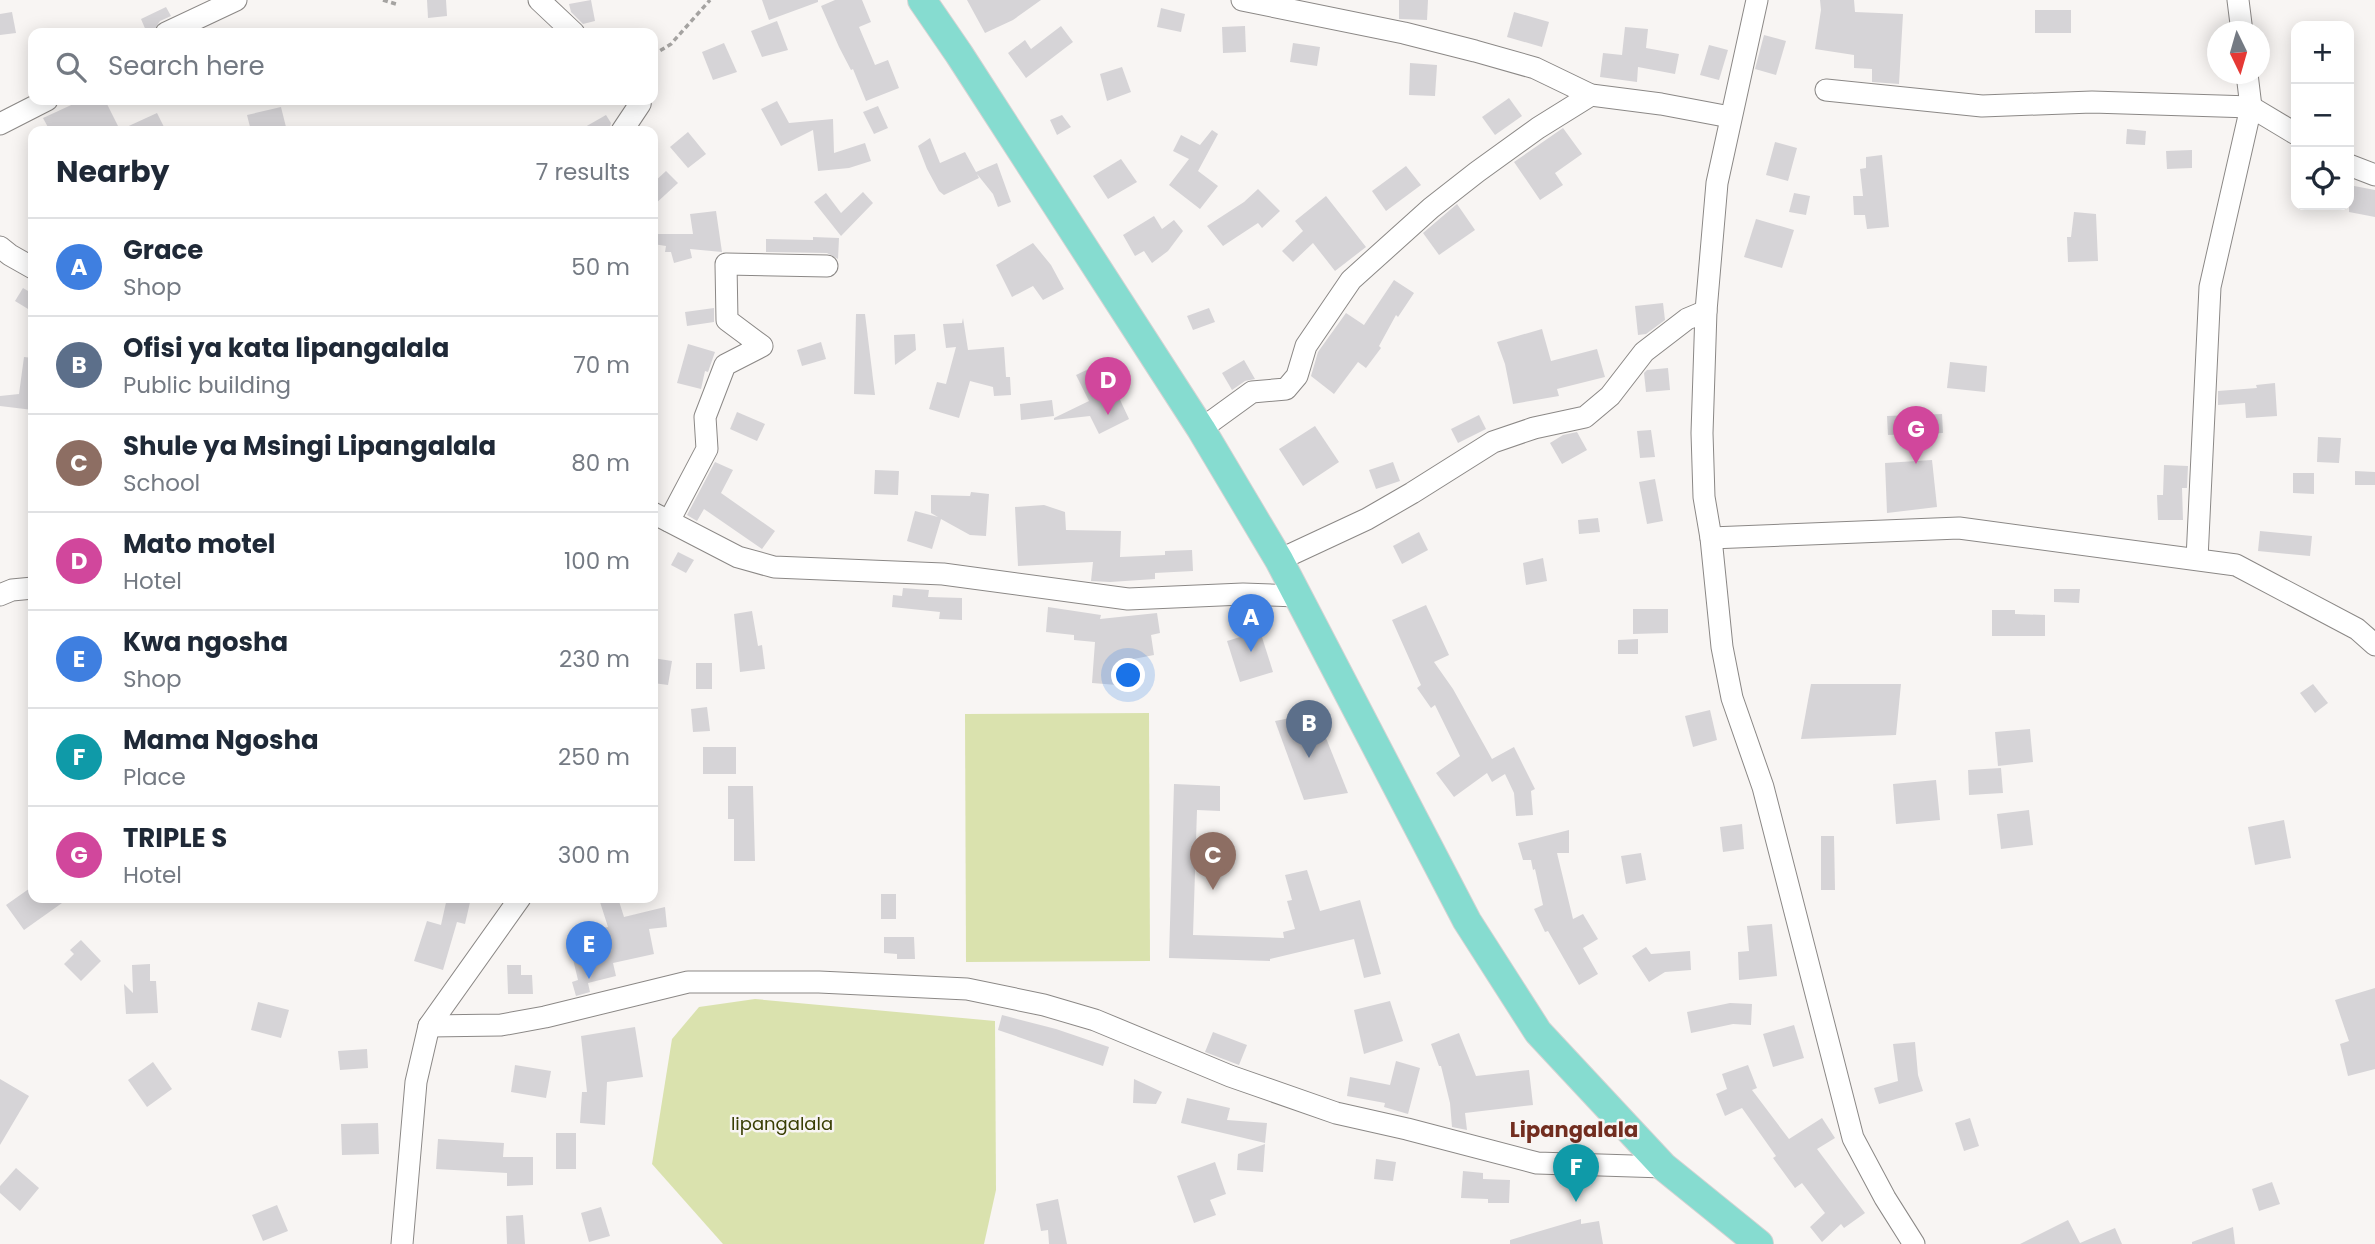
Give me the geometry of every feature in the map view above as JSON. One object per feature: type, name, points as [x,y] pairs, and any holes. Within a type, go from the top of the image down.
[{"type":"main road","points":[[922,0],[960,54],[1201,429],[1279,560],[1466,921],[1538,1032],[1664,1167],[1759,1244]]},
{"type":"street","points":[[177,28],[236,0]]},
{"type":"street","points":[[539,0],[569,28]]},
{"type":"street","points":[[1242,0],[1404,33],[1475,51],[1535,68],[1591,95],[1730,117]]},
{"type":"street","points":[[1757,0],[1730,117],[1713,214],[1706,310],[1702,433],[1704,497],[1722,647],[1732,698],[1763,787],[1853,1138],[1885,1198],[1914,1244]]},
{"type":"street","points":[[2238,0],[2241,21]]},
{"type":"street","points":[[2197,559],[2210,286],[2251,107],[2248,84]]},
{"type":"street","points":[[1826,90],[1982,106],[2092,102],[2251,107],[2291,131]]},
{"type":"street","points":[[1201,429],[1252,392],[1286,389],[1297,376],[1306,346],[1351,280],[1431,208],[1477,172],[1538,128],[1591,95]]},
{"type":"street","points":[[0,124],[37,105]]},
{"type":"street","points":[[625,126],[639,105]]},
{"type":"street","points":[[2354,168],[2375,175]]},
{"type":"street","points":[[0,247],[28,265]]},
{"type":"street","points":[[658,516],[707,449],[705,417],[725,365],[762,346],[727,320],[726,264],[827,266]]},
{"type":"street","points":[[1279,560],[1367,519],[1493,442],[1534,428],[1585,416],[1610,396],[1644,352],[1687,319],[1706,310]]},
{"type":"street","points":[[658,517],[738,557],[774,567],[943,574],[1128,599],[1243,594],[1297,596]]},
{"type":"street","points":[[1711,538],[1959,528],[2236,565],[2357,629],[2375,645]]},
{"type":"street","points":[[0,595],[12,590],[28,588]]},
{"type":"street","points":[[402,1244],[416,1083],[429,1026],[516,903]]},
{"type":"street","points":[[429,1026],[501,1025],[688,982],[819,982],[967,989],[1044,1005],[1096,1020],[1230,1076],[1336,1113],[1537,1163],[1664,1167]]},
{"type":"path","points":[[383,0],[396,4]]},
{"type":"path","points":[[658,52],[671,44],[710,0]]},
{"type":"green space","points":[[1149,713],[1150,961],[966,962],[965,714]]},
{"type":"green space","name":"lipangalala","points":[[755,999],[995,1021],[996,1190],[984,1244],[723,1244],[652,1164],[672,1039],[699,1007]]},
{"type":"building","points":[[427,0],[446,0],[447,16],[428,18]]},
{"type":"building","points":[[591,0],[595,21],[583,24],[571,12],[569,4]]},
{"type":"building","points":[[762,0],[818,0],[818,2],[769,20]]},
{"type":"building","points":[[835,0],[862,0],[871,22],[859,27],[875,65],[888,60],[899,88],[866,101],[821,6]]},
{"type":"building","points":[[967,0],[1041,0],[1013,20],[985,33]]},
{"type":"building","points":[[1399,0],[1428,0],[1427,20],[1399,19]]},
{"type":"building","points":[[1820,0],[1854,0],[1855,12],[1903,14],[1899,84],[1872,82],[1872,69],[1854,68],[1854,55],[1815,49]]},
{"type":"building","points":[[166,7],[171,16],[160,21],[155,28],[145,28],[141,19]]},
{"type":"building","points":[[1161,8],[1185,14],[1181,32],[1157,27]]},
{"type":"building","points":[[2035,10],[2071,10],[2071,33],[2035,33]]},
{"type":"building","points":[[12,12],[16,33],[0,35],[0,14]]},
{"type":"building","points":[[1514,12],[1549,22],[1542,47],[1507,37]]},
{"type":"building","points":[[777,21],[788,50],[762,57],[751,31]]},
{"type":"building","points":[[1061,26],[1073,42],[1026,78],[1008,53],[1025,40],[1031,49]]},
{"type":"building","points":[[1245,26],[1246,52],[1223,53],[1222,27]]},
{"type":"building","points":[[1625,27],[1648,29],[1646,48],[1679,54],[1675,74],[1638,67],[1637,82],[1600,77],[1603,53],[1622,55]]},
{"type":"building","points":[[1764,35],[1786,41],[1776,75],[1755,69]]},
{"type":"building","points":[[724,43],[737,72],[713,80],[702,52]]},
{"type":"building","points":[[1293,43],[1320,47],[1317,66],[1290,62]]},
{"type":"building","points":[[1709,45],[1728,50],[1719,80],[1700,75]]},
{"type":"building","points":[[1410,63],[1437,65],[1435,96],[1409,95]]},
{"type":"building","points":[[1122,67],[1131,92],[1107,101],[1100,74]]},
{"type":"building","points":[[1509,98],[1522,116],[1495,135],[1482,117]]},
{"type":"building","points":[[777,101],[789,123],[833,119],[834,153],[865,143],[871,161],[849,168],[818,171],[813,130],[781,146],[761,109]]},
{"type":"building","points":[[71,105],[108,105],[118,126],[47,126],[43,118]]},
{"type":"building","points":[[878,106],[888,128],[874,134],[863,112]]},
{"type":"building","points":[[281,107],[286,126],[250,126],[247,115]]},
{"type":"building","points":[[157,113],[164,126],[129,126]]},
{"type":"building","points":[[606,115],[611,123],[610,126],[587,126]]},
{"type":"building","points":[[1062,115],[1071,127],[1057,135],[1050,120]]},
{"type":"building","points":[[1563,128],[1582,154],[1555,173],[1563,185],[1540,200],[1514,162]]},
{"type":"building","points":[[2127,129],[2146,131],[2145,145],[2126,144]]},
{"type":"building","points":[[1212,130],[1218,134],[1198,171],[1218,186],[1200,209],[1169,185],[1189,159],[1173,151],[1181,135],[1200,145]]},
{"type":"building","points":[[688,132],[706,154],[688,168],[670,147]]},
{"type":"building","points":[[930,138],[940,163],[965,152],[976,172],[997,163],[1011,202],[998,207],[993,194],[977,174],[979,178],[944,195],[927,169],[918,146]]},
{"type":"building","points":[[1775,142],[1797,148],[1788,181],[1766,175]]},
{"type":"building","points":[[2192,150],[2192,168],[2167,169],[2166,151]]},
{"type":"building","points":[[1882,155],[1889,227],[1867,229],[1865,215],[1854,215],[1853,196],[1863,196],[1860,169],[1866,168],[1866,157]]},
{"type":"building","points":[[1121,159],[1137,182],[1108,199],[1093,176]]},
{"type":"building","points":[[1406,166],[1421,185],[1386,211],[1372,191]]},
{"type":"building","points":[[666,171],[678,183],[658,201],[658,178]]},
{"type":"building","points":[[2354,186],[2375,190],[2375,217],[2349,212],[2354,210]]},
{"type":"building","points":[[1258,189],[1280,211],[1262,228],[1258,223],[1223,246],[1207,226],[1244,202]]},
{"type":"building","points":[[863,192],[873,203],[841,236],[814,202],[826,193],[841,213]]},
{"type":"building","points":[[1794,193],[1810,196],[1806,215],[1789,212]]},
{"type":"building","points":[[1326,196],[1366,247],[1335,271],[1313,243],[1293,262],[1282,251],[1303,231],[1295,221]]},
{"type":"building","points":[[1457,204],[1475,230],[1439,255],[1423,233]]},
{"type":"building","points":[[716,211],[722,252],[690,249],[692,258],[674,263],[671,252],[665,252],[666,246],[658,245],[658,234],[693,234],[690,214]]},
{"type":"building","points":[[2074,212],[2096,214],[2098,261],[2068,262],[2067,237],[2071,237]]},
{"type":"building","points":[[1154,216],[1162,229],[1174,220],[1183,231],[1168,251],[1152,263],[1144,251],[1135,256],[1123,235]]},
{"type":"building","points":[[1756,219],[1794,230],[1782,268],[1744,257]]},
{"type":"building","points":[[813,237],[839,238],[838,259],[827,253],[766,252],[766,239],[813,240]]},
{"type":"building","points":[[1033,243],[1051,265],[1064,289],[1043,300],[1033,286],[1012,297],[996,265]]},
{"type":"building","points":[[1394,280],[1414,293],[1398,317],[1396,315],[1379,346],[1381,348],[1366,368],[1358,362],[1334,394],[1311,376],[1318,352],[1346,313],[1364,325]]},
{"type":"building","points":[[23,288],[28,291],[28,309],[15,301]]},
{"type":"building","points":[[1663,303],[1665,320],[1646,334],[1638,335],[1635,306]]},
{"type":"building","points":[[714,308],[714,322],[687,326],[685,312]]},
{"type":"building","points":[[1209,308],[1215,322],[1193,330],[1187,316]]},
{"type":"building","points":[[856,314],[865,314],[875,395],[854,394]]},
{"type":"building","points":[[963,318],[968,350],[1004,347],[1006,377],[1010,377],[1011,395],[994,396],[993,387],[970,381],[959,418],[929,409],[937,382],[946,384],[956,347],[946,348],[943,324],[962,323]]},
{"type":"building","points":[[1542,329],[1551,361],[1597,349],[1605,377],[1557,389],[1559,396],[1513,404],[1505,364],[1497,342]]},
{"type":"building","points":[[915,334],[916,350],[895,365],[894,335]]},
{"type":"building","points":[[821,342],[826,359],[802,366],[797,350]]},
{"type":"building","points":[[688,344],[715,352],[708,372],[705,371],[701,389],[677,383]]},
{"type":"building","points":[[24,357],[28,357],[28,409],[0,406],[0,396],[19,394]]},
{"type":"building","points":[[1244,360],[1255,379],[1245,381],[1232,390],[1222,373]]},
{"type":"building","points":[[1950,362],[1987,366],[1985,392],[1947,388]]},
{"type":"building","points":[[1099,364],[1129,419],[1099,434],[1090,416],[1054,420],[1089,401],[1076,375]]},
{"type":"building","points":[[1668,368],[1670,390],[1646,392],[1644,373],[1647,370]]},
{"type":"building","points":[[2275,383],[2277,416],[2246,418],[2245,403],[2218,405],[2218,391],[2257,388],[2256,385]]},
{"type":"building","points":[[1052,400],[1054,416],[1021,420],[1020,404]]},
{"type":"building","points":[[737,412],[765,424],[757,441],[730,429]]},
{"type":"building","points":[[1942,414],[1943,433],[1888,435],[1887,416]]},
{"type":"building","points":[[1479,415],[1486,429],[1458,443],[1451,429]]},
{"type":"building","points":[[1315,426],[1339,462],[1303,486],[1279,449]]},
{"type":"building","points":[[1651,430],[1655,457],[1640,458],[1637,431]]},
{"type":"building","points":[[1577,432],[1587,450],[1562,464],[1550,443],[1563,435]]},
{"type":"building","points":[[2318,437],[2341,438],[2339,463],[2317,462]]},
{"type":"building","points":[[1932,460],[1937,507],[1887,513],[1885,463]]},
{"type":"building","points":[[715,462],[733,470],[721,493],[775,531],[762,549],[704,509],[697,521],[687,515]]},
{"type":"building","points":[[1393,462],[1400,481],[1376,489],[1369,470]]},
{"type":"building","points":[[2164,465],[2188,466],[2187,488],[2182,488],[2183,520],[2158,520],[2157,495],[2163,495]]},
{"type":"building","points":[[875,470],[899,471],[898,495],[874,494]]},
{"type":"building","points":[[2355,471],[2375,472],[2375,485],[2355,485]]},
{"type":"building","points":[[2293,473],[2314,473],[2314,494],[2293,493]]},
{"type":"building","points":[[1655,479],[1663,521],[1647,524],[1639,482]]},
{"type":"building","points":[[971,492],[989,494],[986,536],[970,535],[941,519],[932,549],[907,541],[915,511],[938,517],[931,513],[931,495],[970,496]]},
{"type":"building","points":[[1044,505],[1065,512],[1066,530],[1121,531],[1120,557],[1165,555],[1165,551],[1192,550],[1193,571],[1155,573],[1155,579],[1110,582],[1091,581],[1093,562],[1018,566],[1015,507]]},
{"type":"building","points":[[1598,518],[1600,532],[1579,534],[1578,520]]},
{"type":"building","points":[[2260,531],[2312,536],[2310,556],[2258,551]]},
{"type":"building","points":[[1419,532],[1428,550],[1402,564],[1393,546]]},
{"type":"building","points":[[678,552],[694,560],[686,573],[671,565]]},
{"type":"building","points":[[1543,558],[1547,581],[1526,585],[1523,563]]},
{"type":"building","points":[[903,588],[929,590],[928,597],[962,598],[962,620],[939,619],[940,612],[892,607],[893,595],[902,596]]},
{"type":"building","points":[[2054,589],[2080,589],[2079,603],[2054,602]]},
{"type":"building","points":[[1426,605],[1449,655],[1434,662],[1453,689],[1492,759],[1514,747],[1535,789],[1531,791],[1533,815],[1516,816],[1514,793],[1505,774],[1492,782],[1487,773],[1454,797],[1436,773],[1460,756],[1435,705],[1431,708],[1417,688],[1421,685],[1392,620]]},
{"type":"building","points":[[1048,607],[1101,615],[1100,619],[1157,613],[1160,633],[1151,635],[1154,655],[1118,662],[1117,685],[1092,683],[1095,642],[1074,640],[1074,635],[1046,632]]},
{"type":"building","points":[[1633,609],[1668,609],[1668,633],[1633,634]]},
{"type":"building","points":[[1992,610],[2015,610],[2015,614],[2045,615],[2045,636],[1992,636]]},
{"type":"building","points":[[752,611],[758,646],[762,645],[765,669],[740,672],[734,614]]},
{"type":"building","points":[[1260,631],[1273,672],[1240,682],[1227,641]]},
{"type":"building","points":[[1638,639],[1638,654],[1618,654],[1618,640]]},
{"type":"building","points":[[658,659],[672,661],[668,685],[658,684]]},
{"type":"building","points":[[696,663],[712,663],[712,689],[696,689]]},
{"type":"building","points":[[1811,684],[1901,684],[1896,735],[1801,739]]},
{"type":"building","points":[[2313,684],[2328,703],[2315,713],[2300,693]]},
{"type":"building","points":[[707,707],[710,731],[693,732],[691,709]]},
{"type":"building","points":[[1710,710],[1717,740],[1693,747],[1685,716]]},
{"type":"building","points":[[1316,713],[1348,793],[1304,800],[1275,721]]},
{"type":"building","points":[[2030,729],[2033,762],[1998,766],[1995,732]]},
{"type":"building","points":[[703,747],[736,747],[736,774],[703,774]]},
{"type":"building","points":[[2001,768],[2003,793],[1969,795],[1968,770]]},
{"type":"building","points":[[1936,780],[1940,820],[1896,824],[1893,784]]},
{"type":"building","points":[[1174,784],[1220,786],[1220,811],[1197,810],[1193,935],[1284,938],[1283,932],[1295,929],[1287,901],[1292,900],[1285,875],[1307,870],[1320,911],[1360,900],[1381,974],[1364,978],[1354,939],[1270,961],[1169,958]]},
{"type":"building","points":[[728,786],[753,786],[755,861],[734,861],[734,819],[728,819]]},
{"type":"building","points":[[2029,810],[2033,845],[2001,849],[1997,814]]},
{"type":"building","points":[[2284,820],[2291,858],[2255,865],[2248,827]]},
{"type":"building","points":[[1742,824],[1744,849],[1723,852],[1720,827]]},
{"type":"building","points":[[1569,830],[1569,853],[1557,853],[1573,919],[1583,914],[1598,939],[1583,948],[1598,974],[1579,985],[1548,931],[1545,932],[1534,909],[1543,905],[1535,869],[1533,870],[1531,860],[1523,860],[1518,843]]},
{"type":"building","points":[[1821,836],[1834,836],[1835,890],[1821,890]]},
{"type":"building","points":[[1641,853],[1646,880],[1626,884],[1621,856]]},
{"type":"building","points":[[28,890],[28,903],[62,903],[24,930],[6,905]]},
{"type":"building","points":[[881,894],[896,894],[896,919],[881,919]]},
{"type":"building","points":[[446,903],[470,903],[465,924],[457,922],[443,970],[414,961],[427,921],[441,925]]},
{"type":"building","points":[[600,903],[620,903],[624,917],[665,907],[667,927],[649,929],[654,954],[613,963],[616,976],[588,983],[590,992],[576,996],[572,982],[578,980],[572,955],[599,949],[594,930],[608,927]]},
{"type":"building","points":[[1772,924],[1777,976],[1739,980],[1738,952],[1749,951],[1747,926]]},
{"type":"building","points":[[884,937],[914,937],[915,959],[897,959],[897,954],[884,953]]},
{"type":"building","points":[[81,940],[101,961],[81,981],[64,964],[74,954],[70,950]]},
{"type":"building","points":[[1646,947],[1651,954],[1690,951],[1691,970],[1665,972],[1649,982],[1632,956]]},
{"type":"building","points":[[150,964],[150,981],[156,981],[158,1013],[126,1014],[124,984],[133,993],[132,965]]},
{"type":"building","points":[[507,965],[521,965],[521,975],[532,975],[533,994],[508,994]]},
{"type":"building","points":[[2375,988],[2375,1069],[2348,1076],[2340,1044],[2349,1041],[2335,1000]]},
{"type":"building","points":[[1390,1001],[1403,1041],[1364,1054],[1354,1010]]},
{"type":"building","points":[[258,1002],[289,1010],[281,1038],[251,1030]]},
{"type":"building","points":[[1730,1003],[1752,1004],[1751,1025],[1733,1024],[1691,1033],[1687,1012]]},
{"type":"building","points":[[1002,1015],[1109,1047],[1103,1066],[998,1030]]},
{"type":"building","points":[[1794,1025],[1804,1058],[1773,1067],[1763,1034]]},
{"type":"building","points":[[635,1027],[643,1077],[607,1082],[605,1125],[580,1123],[582,1092],[587,1092],[581,1036]]},
{"type":"building","points":[[1213,1032],[1247,1045],[1239,1065],[1205,1052]]},
{"type":"building","points":[[1459,1033],[1476,1076],[1529,1070],[1533,1105],[1465,1113],[1467,1130],[1452,1127],[1450,1103],[1441,1066],[1431,1044]]},
{"type":"building","points":[[1915,1042],[1918,1075],[1923,1091],[1879,1104],[1874,1088],[1898,1081],[1893,1044]]},
{"type":"building","points":[[367,1049],[368,1068],[340,1070],[338,1051]]},
{"type":"building","points":[[1396,1061],[1420,1068],[1408,1114],[1384,1107],[1385,1103],[1347,1096],[1350,1077],[1390,1085]]},
{"type":"building","points":[[153,1062],[172,1089],[147,1107],[128,1080]]},
{"type":"building","points":[[515,1065],[551,1071],[546,1098],[511,1092]]},
{"type":"building","points":[[1748,1065],[1757,1088],[1752,1090],[1789,1139],[1822,1118],[1835,1138],[1817,1149],[1865,1213],[1844,1228],[1841,1224],[1822,1242],[1810,1227],[1825,1213],[1802,1183],[1795,1188],[1742,1108],[1725,1116],[1716,1094],[1727,1089],[1722,1074]]},
{"type":"building","points":[[0,1079],[29,1096],[0,1145]]},
{"type":"building","points":[[1134,1079],[1162,1092],[1156,1104],[1133,1103]]},
{"type":"building","points":[[1187,1098],[1230,1108],[1227,1120],[1267,1123],[1265,1143],[1181,1123]]},
{"type":"building","points":[[1970,1118],[1979,1146],[1964,1151],[1955,1123]]},
{"type":"building","points":[[378,1123],[379,1154],[342,1155],[341,1124]]},
{"type":"building","points":[[556,1133],[576,1133],[576,1169],[556,1169]]},
{"type":"building","points":[[438,1139],[504,1143],[503,1157],[533,1157],[533,1185],[507,1186],[507,1173],[436,1169]]},
{"type":"building","points":[[1265,1144],[1263,1172],[1237,1170],[1238,1154]]},
{"type":"building","points":[[1376,1159],[1396,1162],[1393,1181],[1374,1179]]},
{"type":"building","points":[[1215,1162],[1226,1194],[1210,1200],[1216,1215],[1194,1223],[1177,1176]]},
{"type":"building","points":[[16,1168],[39,1188],[20,1211],[0,1193],[0,1186]]},
{"type":"building","points":[[1463,1171],[1483,1173],[1483,1179],[1510,1180],[1509,1203],[1488,1203],[1488,1199],[1461,1198]]},
{"type":"building","points":[[2272,1182],[2280,1204],[2259,1211],[2252,1189]]},
{"type":"building","points":[[1058,1199],[1067,1244],[1049,1244],[1048,1230],[1041,1231],[1036,1204]]},
{"type":"building","points":[[277,1205],[288,1231],[263,1241],[252,1215]]},
{"type":"building","points":[[601,1207],[610,1236],[589,1242],[581,1213]]},
{"type":"building","points":[[523,1215],[525,1244],[507,1244],[506,1216]]},
{"type":"building","points":[[1581,1219],[1581,1224],[1599,1221],[1603,1244],[1510,1244],[1510,1240]]},
{"type":"building","points":[[2068,1220],[2080,1243],[2115,1228],[2122,1244],[2020,1244]]},
{"type":"building","points":[[2233,1227],[2235,1244],[2192,1244],[2192,1242]]},
{"type":"place","name":"Mato motel","points":[[1108,415]]},
{"type":"place","name":"TRIPLE S","points":[[1916,464]]},
{"type":"place","name":"Grace","points":[[1251,652]]},
{"type":"place","name":"Ofisi ya kata lipangalala","points":[[1309,758]]},
{"type":"place","name":"Shule ya Msingi Lipangalala","points":[[1213,890]]},
{"type":"place","name":"Kwa ngosha","points":[[589,979]]},
{"type":"place","name":"Mama Ngosha","points":[[1576,1202]]},
{"type":"district","name":"Lipangalala","points":[[1574,1129]]}]
